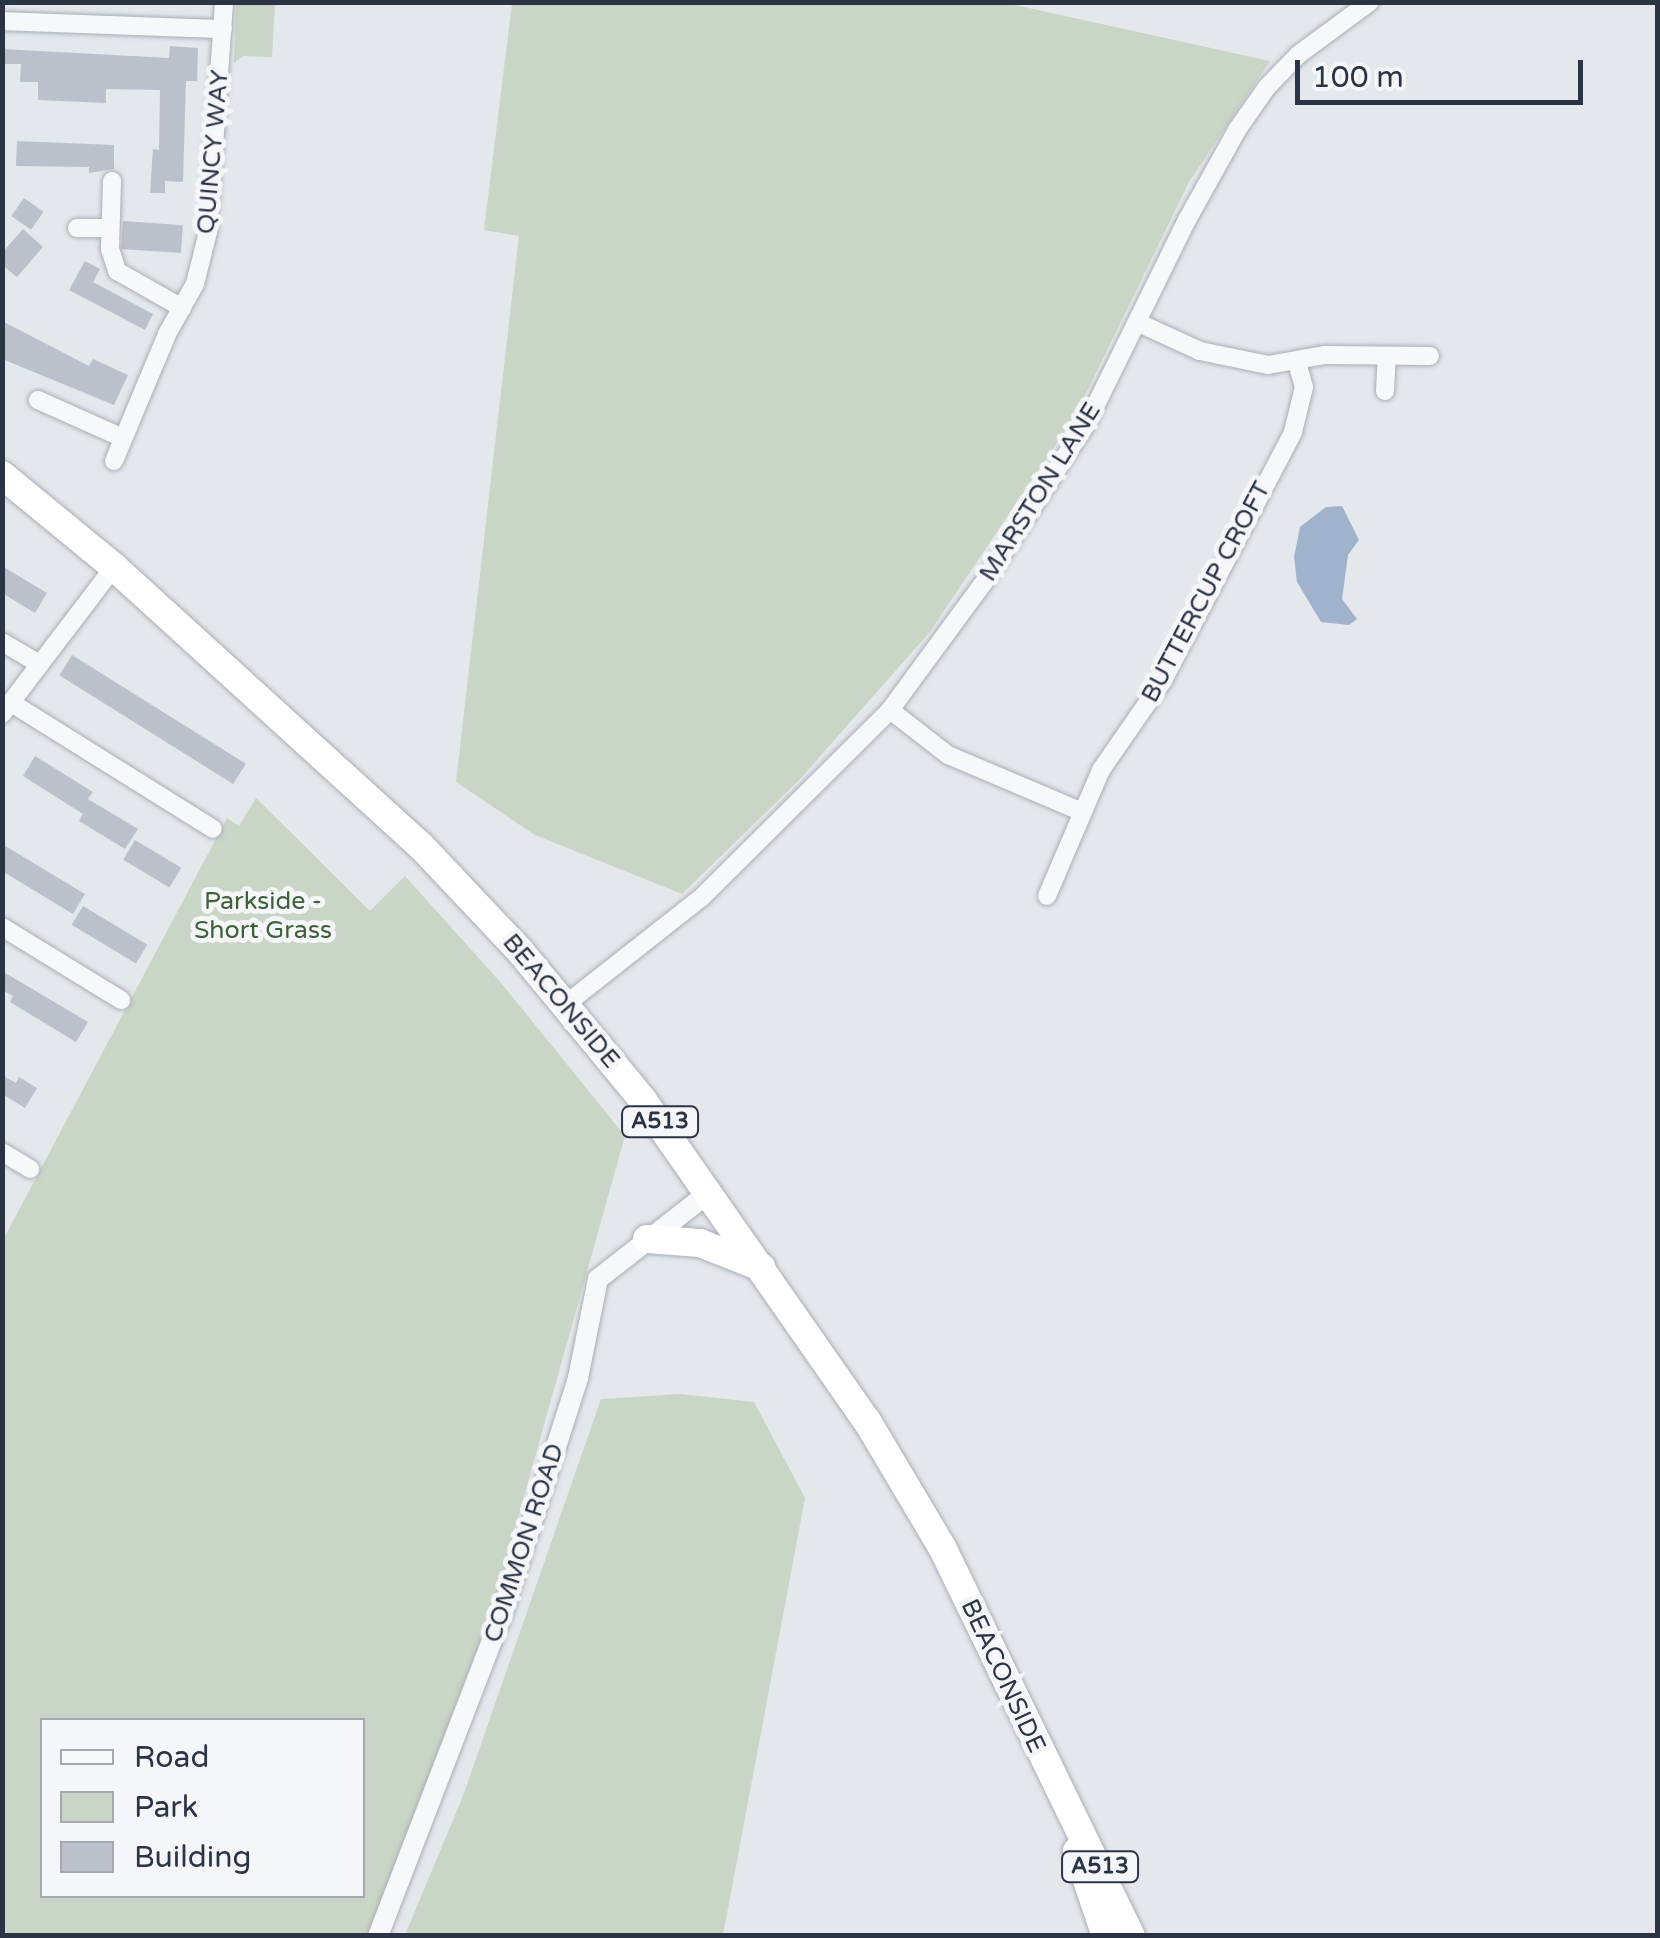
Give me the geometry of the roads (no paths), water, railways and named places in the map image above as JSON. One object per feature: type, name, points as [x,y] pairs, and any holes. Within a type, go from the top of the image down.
[{"type":"highway","name":"BEACONSIDE","points":[[2,474],[114,567],[422,846],[566,1004],[711,1191],[867,1421],[943,1550],[1062,1802],[1102,1871],[1131,1936]]},
{"type":"highway","points":[[647,1239],[700,1243],[762,1268]]},
{"type":"highway","name":"BEACONSIDE","points":[[1062,1802],[1106,1936]]},
{"type":"street","name":"QUINCY WAY","points":[[114,461],[194,284],[208,232],[224,2]]},
{"type":"street","name":"MARSTON LANE","points":[[566,1004],[756,847],[890,710],[1011,541],[1088,421],[1187,220],[1267,87],[1298,55],[1370,2]]},
{"type":"street","points":[[2,21],[223,29]]},
{"type":"street","points":[[112,181],[110,228],[117,271],[182,308]]},
{"type":"street","points":[[77,228],[110,228]]},
{"type":"street","points":[[1139,322],[1228,360],[1268,365],[1325,355],[1430,356]]},
{"type":"street","points":[[1385,390],[1386,358]]},
{"type":"street","name":"BUTTERCUP CROFT","points":[[1048,896],[1112,751],[1162,682],[1292,432],[1304,387],[1297,362]]},
{"type":"street","points":[[38,400],[123,438]]},
{"type":"street","points":[[114,567],[6,708],[213,829]]},
{"type":"street","points":[[2,642],[38,663]]},
{"type":"street","points":[[890,710],[948,754],[1082,812]]},
{"type":"street","points":[[2,927],[121,1000]]},
{"type":"street","points":[[2,1152],[30,1169]]},
{"type":"street","name":"COMMON ROAD","points":[[378,1936],[503,1612],[578,1378],[598,1278],[711,1191]]},
{"type":"water","points":[[1342,506],[1359,540],[1348,555],[1342,599],[1357,619],[1349,625],[1321,622],[1297,582],[1294,557],[1300,527],[1326,507]]},
{"type":"park label","name":"Parkside - Short Grass","points":[[263,916]]}]
